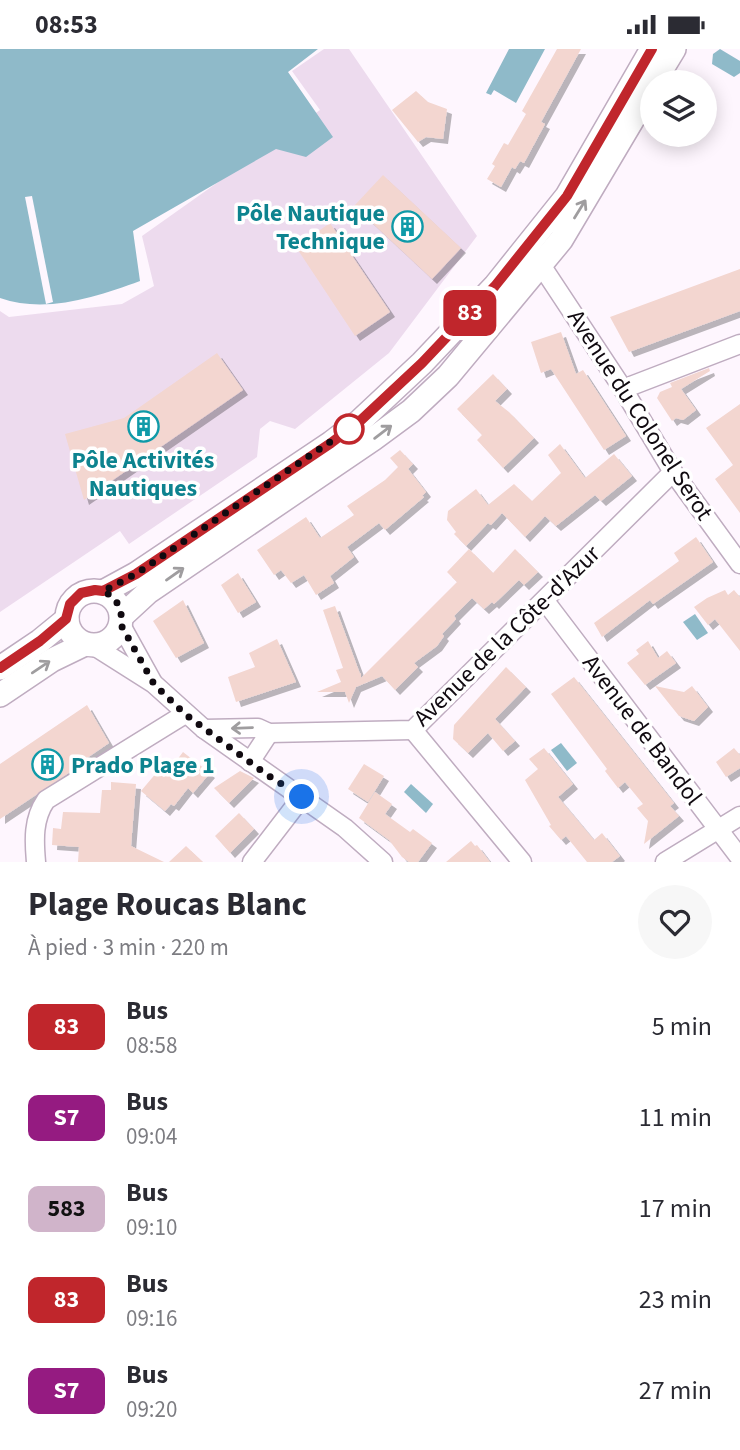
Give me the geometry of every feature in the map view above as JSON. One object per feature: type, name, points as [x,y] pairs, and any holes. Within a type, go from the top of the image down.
[{"type":"main road","points":[[0,695],[52,660],[111,640],[121,620],[148,592],[373,439],[411,411],[448,376],[533,258],[652,49]]},
{"type":"main road","points":[[662,70],[674,49]]},
{"type":"main road","points":[[103,591],[136,574],[360,421],[422,363],[495,286],[561,240],[640,108]]},
{"type":"main road","points":[[0,668],[40,641],[66,619],[70,604],[81,593],[103,591],[118,603],[121,620]]},
{"type":"main road","points":[[66,619],[72,634],[90,645]]},
{"type":"street","name":"Avenue du Colonel Serot","points":[[533,258],[623,389],[673,472],[740,564]]},
{"type":"street","points":[[623,389],[740,344]]},
{"type":"street","name":"Avenue de la Côte-d'Azur","points":[[204,729],[258,728],[274,732],[413,730],[673,472]]},
{"type":"street","name":"Avenue de Bandol","points":[[545,601],[740,858]]},
{"type":"street","points":[[121,620],[154,684]]},
{"type":"street","points":[[90,645],[154,684],[204,729],[345,828],[383,862]]},
{"type":"street","points":[[36,862],[34,829],[38,810],[46,800],[185,714]]},
{"type":"street","points":[[413,730],[522,862]]},
{"type":"street","points":[[250,762],[274,732]]},
{"type":"street","points":[[252,862],[302,797]]},
{"type":"street","points":[[664,862],[740,816]]},
{"type":"shaded area","points":[[324,49],[349,49],[477,236],[389,353],[295,429],[270,421],[260,429],[257,457],[129,544],[120,531],[0,612],[0,311],[9,317],[122,304],[154,286],[142,236],[320,110],[292,71]]},
{"type":"water","points":[[0,49],[318,49],[288,72],[333,137],[306,157],[276,149],[133,231],[140,281],[88,298],[53,304],[17,303],[0,298]]},
{"type":"water","points":[[509,49],[545,49],[516,103],[494,90],[491,95],[486,93]]},
{"type":"water","points":[[720,49],[740,61],[740,73],[734,77],[712,64],[713,54]]},
{"type":"water","points":[[695,614],[708,633],[697,640],[683,622]]},
{"type":"water","points":[[561,743],[577,763],[567,771],[551,750]]},
{"type":"water","points":[[411,784],[433,804],[426,813],[404,792]]},
{"type":"pier","points":[[32,196],[53,302],[46,304],[25,197]]},
{"type":"building","points":[[557,49],[581,49],[541,122],[545,124],[524,163],[520,161],[515,169],[512,167],[501,187],[487,179],[495,166],[492,164],[504,143],[508,145],[526,114],[522,111]]},
{"type":"building","points":[[416,91],[428,102],[447,109],[443,139],[426,137],[418,142],[392,110]]},
{"type":"building","name":"Pôle Nautique Technique","points":[[383,175],[461,248],[432,279],[354,206]]},
{"type":"building","name":"Pôle Nautique Technique","points":[[330,223],[390,312],[355,336],[296,247]]},
{"type":"building","points":[[740,269],[740,311],[629,352],[610,317]]},
{"type":"building","points":[[561,332],[576,374],[583,370],[626,436],[604,450],[551,369],[541,373],[531,342]]},
{"type":"building","name":"Pôle Activités Nautiques","points":[[217,353],[243,390],[84,500],[65,434],[124,418]]},
{"type":"building","points":[[709,368],[710,371],[681,389],[696,410],[683,420],[676,418],[672,421],[657,398],[660,392],[672,387],[670,383]]},
{"type":"building","points":[[493,374],[507,389],[495,401],[534,438],[503,468],[477,440],[482,435],[457,409]]},
{"type":"building","points":[[740,404],[740,513],[715,479],[733,465],[706,428]]},
{"type":"building","points":[[560,444],[585,478],[614,454],[632,476],[601,501],[595,495],[556,526],[545,516],[525,537],[502,513],[466,546],[454,534],[456,532],[447,520],[448,511],[476,489],[488,505],[514,484],[532,501],[561,473],[548,455]]},
{"type":"building","points":[[400,450],[413,464],[408,469],[426,492],[422,496],[424,497],[385,530],[379,523],[347,547],[354,557],[330,576],[334,583],[316,595],[304,575],[291,583],[281,570],[274,575],[257,550],[306,517],[320,538],[354,515],[347,506],[385,480],[398,467],[390,458]]},
{"type":"building","points":[[696,537],[713,562],[653,604],[650,600],[602,637],[594,623],[679,561],[674,553]]},
{"type":"building","points":[[469,549],[493,573],[515,549],[538,572],[524,585],[519,580],[494,604],[492,602],[484,609],[472,598],[454,616],[456,619],[442,634],[444,636],[437,646],[414,663],[418,667],[395,690],[382,676],[356,687],[349,703],[345,692],[317,692],[341,682],[336,670],[343,668],[323,610],[335,606],[361,678],[457,582],[447,572]]},
{"type":"building","points":[[238,573],[256,602],[238,613],[221,585]]},
{"type":"building","points":[[725,590],[728,595],[734,590],[740,597],[740,651],[715,619],[708,625],[694,607]]},
{"type":"building","points":[[183,600],[204,643],[176,658],[153,621]]},
{"type":"building","points":[[277,639],[296,682],[236,702],[228,677],[255,667],[249,653]]},
{"type":"building","points":[[648,641],[658,658],[667,651],[676,663],[645,685],[627,663],[639,654],[636,650]]},
{"type":"building","points":[[506,667],[526,687],[495,719],[515,741],[503,751],[488,733],[468,753],[453,739],[454,725]]},
{"type":"building","points":[[574,677],[674,803],[670,806],[679,816],[644,844],[648,821],[637,808],[643,804],[625,782],[618,788],[551,694]]},
{"type":"building","points":[[655,686],[684,692],[692,686],[708,707],[694,721],[679,716]]},
{"type":"building","name":"Prado Plage 1","points":[[87,705],[109,743],[0,819],[0,764]]},
{"type":"building","points":[[544,748],[573,784],[558,797],[594,840],[602,833],[620,856],[612,862],[587,862],[566,836],[561,840],[549,826],[551,825],[525,780],[538,769],[529,759]]},
{"type":"building","points":[[734,748],[740,755],[740,768],[726,777],[716,762]]},
{"type":"building","points":[[183,752],[210,773],[193,793],[188,788],[174,806],[171,804],[165,811],[141,791],[157,772],[164,777]]},
{"type":"building","points":[[364,764],[384,776],[368,802],[348,789]]},
{"type":"building","points":[[240,771],[254,778],[229,803],[214,788]]},
{"type":"building","points":[[111,782],[136,784],[131,846],[164,862],[78,862],[79,847],[52,845],[53,828],[61,829],[63,812],[100,813],[102,790],[111,790]]},
{"type":"building","points":[[375,792],[392,804],[385,814],[410,832],[413,829],[432,843],[418,862],[409,862],[402,857],[389,840],[359,818]]},
{"type":"building","points":[[239,813],[254,829],[230,853],[215,836]]},
{"type":"building","points":[[471,841],[490,862],[446,862]]},
{"type":"building","points":[[186,846],[203,862],[169,862]]},
{"type":"bus line","name":"83","points":[[0,668],[40,641],[66,619],[70,604],[81,593],[103,591],[136,574],[331,443],[396,389],[495,286],[567,196],[652,49]]},
{"type":"place","name":"Pôle Nautique Technique","points":[[408,227]]},
{"type":"place","name":"Pôle Activités Nautiques","points":[[143,426]]},
{"type":"place","name":"Prado Plage 1","points":[[48,765]]},
{"type":"route","points":[[302,797],[204,729],[154,684],[121,625],[118,603],[103,591],[136,574],[349,429]]}]
